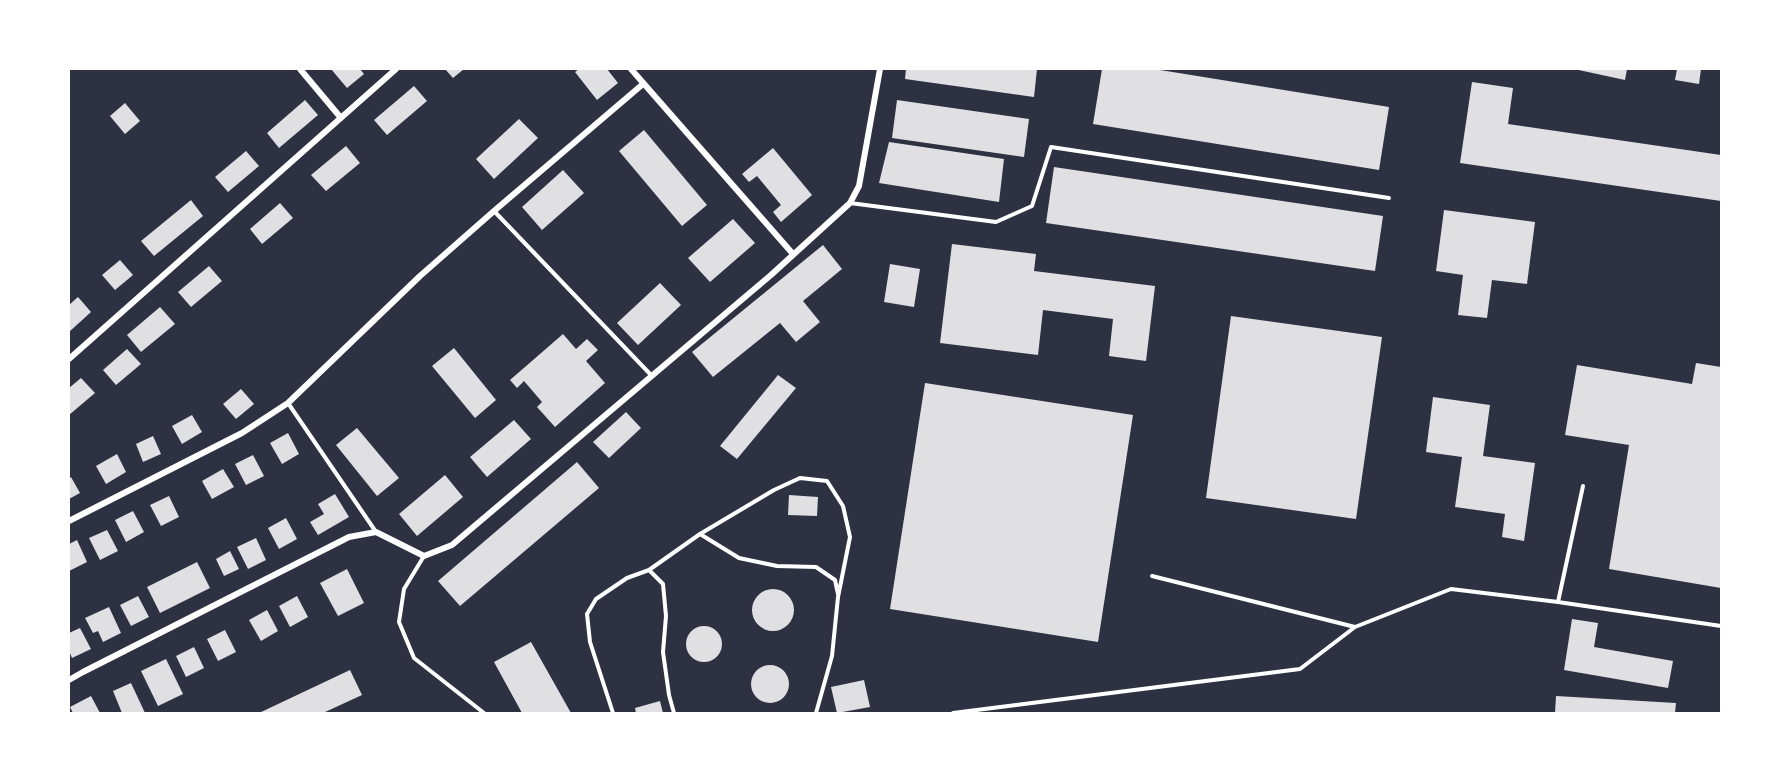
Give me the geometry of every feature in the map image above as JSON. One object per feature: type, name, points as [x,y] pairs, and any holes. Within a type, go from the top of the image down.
[{"type":"street","points":[[300,69],[341,118]]},
{"type":"street","points":[[69,359],[396,69]]},
{"type":"street","points":[[631,69],[793,254]]},
{"type":"street","points":[[69,680],[350,537],[376,531],[424,556],[452,545],[793,254],[850,202],[859,186],[880,69]]},
{"type":"street","points":[[69,521],[242,433],[288,402],[420,276],[643,84]]},
{"type":"lane","points":[[850,202],[996,222],[1032,206],[1051,147],[1389,198]]},
{"type":"lane","points":[[494,211],[651,375]]},
{"type":"lane","points":[[288,402],[376,531]]},
{"type":"lane","points":[[614,713],[590,642],[587,614],[596,599],[627,578],[649,570],[700,534],[774,490],[800,478],[827,481],[843,506],[850,537],[838,597],[832,656],[816,713]]},
{"type":"lane","points":[[1558,602],[1582,486]]},
{"type":"lane","points":[[700,534],[740,558],[777,566],[816,567],[835,580],[838,597]]},
{"type":"lane","points":[[424,556],[404,589],[399,622],[414,658],[484,713]]},
{"type":"lane","points":[[649,570],[663,584],[666,616],[663,652],[674,713]]},
{"type":"lane","points":[[1152,576],[1355,627]]},
{"type":"lane","points":[[954,713],[1300,669],[1355,627],[1451,589],[1721,626]]},
{"type":"building","points":[[331,69],[360,69],[364,74],[347,88]]},
{"type":"building","points":[[445,69],[464,69],[453,78]]},
{"type":"building","points":[[579,69],[607,69],[618,83],[597,100],[575,72]]},
{"type":"building","points":[[906,69],[1037,69],[1034,97],[905,79]]},
{"type":"building","points":[[1102,69],[1154,69],[1389,107],[1379,170],[1093,124]]},
{"type":"building","points":[[1574,69],[1627,69],[1625,80]]},
{"type":"building","points":[[1677,69],[1701,69],[1699,84],[1675,80]]},
{"type":"building","points":[[1472,82],[1513,88],[1508,124],[1721,155],[1721,201],[1460,163]]},
{"type":"building","points":[[414,86],[427,101],[387,135],[374,120]]},
{"type":"building","points":[[305,100],[318,115],[279,148],[267,133]]},
{"type":"building","points":[[897,100],[1029,119],[1024,157],[892,138]]},
{"type":"building","points":[[125,103],[140,121],[125,134],[110,116]]},
{"type":"building","points":[[519,119],[538,138],[494,179],[476,159]]},
{"type":"building","points":[[644,130],[707,205],[682,226],[619,151]]},
{"type":"building","points":[[889,142],[1004,159],[999,202],[879,183]]},
{"type":"building","points":[[346,146],[360,163],[326,191],[311,175]]},
{"type":"building","points":[[773,148],[812,195],[781,222],[773,212],[781,205],[757,176],[749,182],[742,174]]},
{"type":"building","points":[[246,151],[259,166],[228,192],[215,177]]},
{"type":"building","points":[[1054,167],[1383,216],[1375,271],[1046,223]]},
{"type":"building","points":[[563,170],[584,193],[542,230],[522,207]]},
{"type":"building","points":[[191,200],[203,216],[154,256],[141,241]]},
{"type":"building","points":[[280,203],[293,218],[262,244],[250,229]]},
{"type":"building","points":[[1444,210],[1535,222],[1527,284],[1492,280],[1487,318],[1458,315],[1463,275],[1436,271]]},
{"type":"building","points":[[733,219],[755,243],[710,282],[688,258]]},
{"type":"building","points":[[952,244],[1036,254],[1034,271],[1155,286],[1146,361],[1109,356],[1113,319],[1043,310],[1038,355],[940,343]]},
{"type":"building","points":[[823,245],[842,269],[803,301],[820,322],[796,342],[780,323],[713,377],[692,352]]},
{"type":"building","points":[[120,260],[133,275],[115,290],[102,275]]},
{"type":"building","points":[[890,264],[920,269],[914,307],[884,302]]},
{"type":"building","points":[[209,266],[222,281],[191,307],[178,292]]},
{"type":"building","points":[[660,283],[681,305],[638,345],[617,323]]},
{"type":"building","points":[[78,297],[91,312],[69,332],[69,305]]},
{"type":"building","points":[[160,307],[175,324],[141,352],[127,335]]},
{"type":"building","points":[[1231,316],[1382,337],[1356,519],[1206,498]]},
{"type":"building","points":[[563,334],[576,349],[587,339],[598,350],[586,361],[605,383],[555,427],[537,407],[542,402],[524,381],[517,388],[510,380]]},
{"type":"building","points":[[454,348],[496,400],[475,418],[432,366]]},
{"type":"building","points":[[127,349],[141,364],[116,385],[103,370]]},
{"type":"building","points":[[1696,363],[1721,367],[1721,588],[1609,569],[1629,445],[1565,435],[1577,365],[1692,384]]},
{"type":"building","points":[[778,375],[796,388],[737,459],[720,446]]},
{"type":"building","points":[[81,378],[95,393],[69,415],[69,388]]},
{"type":"building","points":[[925,383],[1133,415],[1098,642],[890,609]]},
{"type":"building","points":[[241,389],[254,404],[236,419],[223,404]]},
{"type":"building","points":[[1433,397],[1490,405],[1483,456],[1535,463],[1524,541],[1502,537],[1505,514],[1455,507],[1462,457],[1426,452]]},
{"type":"building","points":[[626,412],[641,428],[609,458],[593,442]]},
{"type":"building","points":[[192,415],[202,432],[182,444],[172,426]]},
{"type":"building","points":[[514,420],[531,439],[487,477],[470,457]]},
{"type":"building","points":[[357,428],[399,478],[377,496],[336,445]]},
{"type":"building","points":[[288,433],[299,454],[282,464],[270,443]]},
{"type":"building","points":[[153,436],[161,454],[143,462],[136,444]]},
{"type":"building","points":[[117,454],[126,472],[106,484],[96,466]]},
{"type":"building","points":[[253,455],[264,476],[246,485],[235,464]]},
{"type":"building","points":[[577,462],[599,488],[460,606],[438,581]]},
{"type":"building","points":[[223,469],[234,487],[212,499],[202,481]]},
{"type":"building","points":[[445,475],[463,497],[417,536],[399,514]]},
{"type":"building","points":[[71,477],[80,493],[69,499],[69,479]]},
{"type":"building","points":[[335,494],[349,517],[318,535],[310,522],[324,514],[318,504]]},
{"type":"building","points":[[789,495],[818,497],[817,516],[788,515]]},
{"type":"building","points":[[169,496],[179,517],[161,526],[150,505]]},
{"type":"building","points":[[133,511],[144,532],[126,542],[115,520]]},
{"type":"building","points":[[286,518],[297,539],[279,549],[268,528]]},
{"type":"building","points":[[107,530],[118,551],[100,560],[89,538]]},
{"type":"building","points":[[256,538],[266,560],[248,569],[237,547]]},
{"type":"building","points":[[77,540],[87,562],[69,571],[69,544]]},
{"type":"building","points":[[230,551],[239,569],[224,576],[216,559]]},
{"type":"building","points":[[197,562],[210,588],[160,613],[147,587]]},
{"type":"building","points":[[347,569],[364,603],[338,616],[320,583]]},
{"type":"building","points":[[773,589],[781,590],[788,595],[793,602],[793,618],[788,625],[781,630],[773,631],[765,630],[758,625],[753,618],[752,610],[753,602],[758,595],[765,590]]},
{"type":"building","points":[[138,596],[149,617],[131,626],[120,605]]},
{"type":"building","points":[[297,596],[308,617],[290,627],[279,606]]},
{"type":"building","points":[[109,607],[121,633],[103,642],[98,631],[93,633],[85,618]]},
{"type":"building","points":[[267,610],[278,631],[261,641],[249,620]]},
{"type":"building","points":[[1572,619],[1598,623],[1594,647],[1673,661],[1668,688],[1564,670]]},
{"type":"building","points":[[704,626],[717,631],[722,644],[717,657],[704,662],[691,657],[686,644],[691,631]]},
{"type":"building","points":[[80,628],[91,649],[72,658],[69,651],[69,633]]},
{"type":"building","points":[[225,630],[236,652],[218,661],[207,639]]},
{"type":"building","points":[[531,642],[571,713],[522,713],[494,662]]},
{"type":"building","points":[[194,647],[204,668],[186,677],[176,656]]},
{"type":"building","points":[[166,659],[183,694],[158,706],[141,671]]},
{"type":"building","points":[[770,665],[783,671],[789,684],[783,697],[770,703],[757,697],[751,684],[757,671]]},
{"type":"building","points":[[350,670],[362,695],[323,713],[259,713]]},
{"type":"building","points":[[864,680],[870,707],[837,713],[831,687]]},
{"type":"building","points":[[131,683],[145,713],[122,713],[113,691]]},
{"type":"building","points":[[91,696],[100,713],[73,713],[70,707]]},
{"type":"building","points":[[1556,696],[1676,703],[1675,713],[1555,713]]},
{"type":"building","points":[[660,701],[663,713],[636,713],[635,708]]}]
